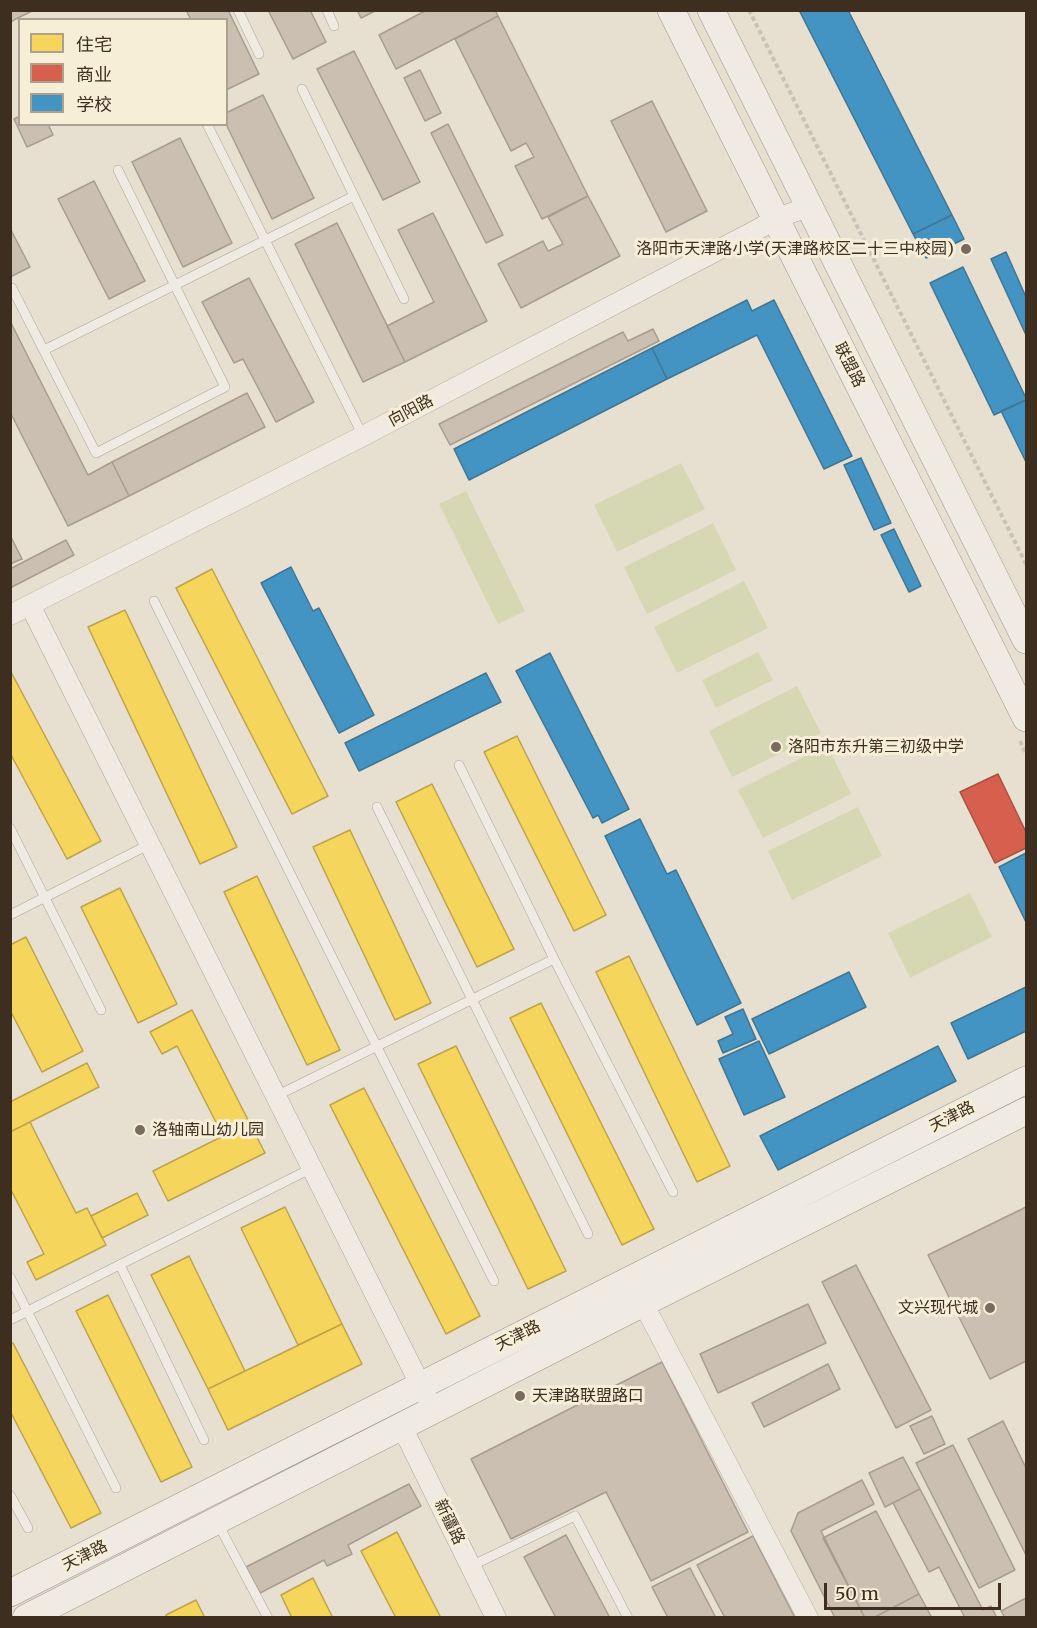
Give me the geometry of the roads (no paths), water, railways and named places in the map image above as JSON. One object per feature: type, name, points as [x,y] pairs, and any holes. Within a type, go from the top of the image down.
[{"type":"main road","name":"联盟路","points":[[671,10],[1026,718]]},
{"type":"main road","points":[[711,10],[1026,640]]},
{"type":"main road","name":"天津路","points":[[26,1617],[421,1386],[1026,1080]]},
{"type":"main road","name":"天津路","points":[[10,1593],[402,1427],[1026,1111]]},
{"type":"street","name":"向阳路","points":[[10,615],[363,436],[775,219],[810,206]]},
{"type":"street","points":[[30,605],[434,1410]]},
{"type":"street","points":[[643,1303],[808,1617]]},
{"type":"street","name":"新疆路","points":[[402,1427],[496,1617]]},
{"type":"lane","points":[[238,10],[258,54]]},
{"type":"lane","points":[[327,10],[334,26]]},
{"type":"lane","points":[[302,89],[404,299]]},
{"type":"lane","points":[[208,126],[363,436]]},
{"type":"lane","points":[[12,288],[96,453],[225,387],[118,170]]},
{"type":"lane","points":[[44,350],[354,196]]},
{"type":"lane","points":[[154,601],[494,1281]]},
{"type":"lane","points":[[459,765],[554,959],[673,1192]]},
{"type":"lane","points":[[377,807],[588,1234]]},
{"type":"lane","points":[[10,828],[101,1010]]},
{"type":"lane","points":[[10,915],[150,844]]},
{"type":"lane","points":[[276,1096],[554,959]]},
{"type":"lane","points":[[10,1320],[312,1168]]},
{"type":"lane","points":[[120,1265],[204,1440]]},
{"type":"lane","points":[[10,1277],[116,1488]]},
{"type":"lane","points":[[10,1495],[28,1528]]},
{"type":"lane","points":[[210,1508],[268,1617]]},
{"type":"lane","points":[[471,1566],[575,1516],[628,1617]]},
{"type":"place","name":"洛阳市天津路小学(天津路校区二十三中校园)","points":[[966,249]]},
{"type":"place","name":"洛阳市东升第三初级中学","points":[[776,747]]},
{"type":"place","name":"洛轴南山幼儿园","points":[[140,1130]]},
{"type":"place","name":"文兴现代城","points":[[990,1308]]},
{"type":"place","name":"天津路联盟路口","points":[[520,1396]]}]
